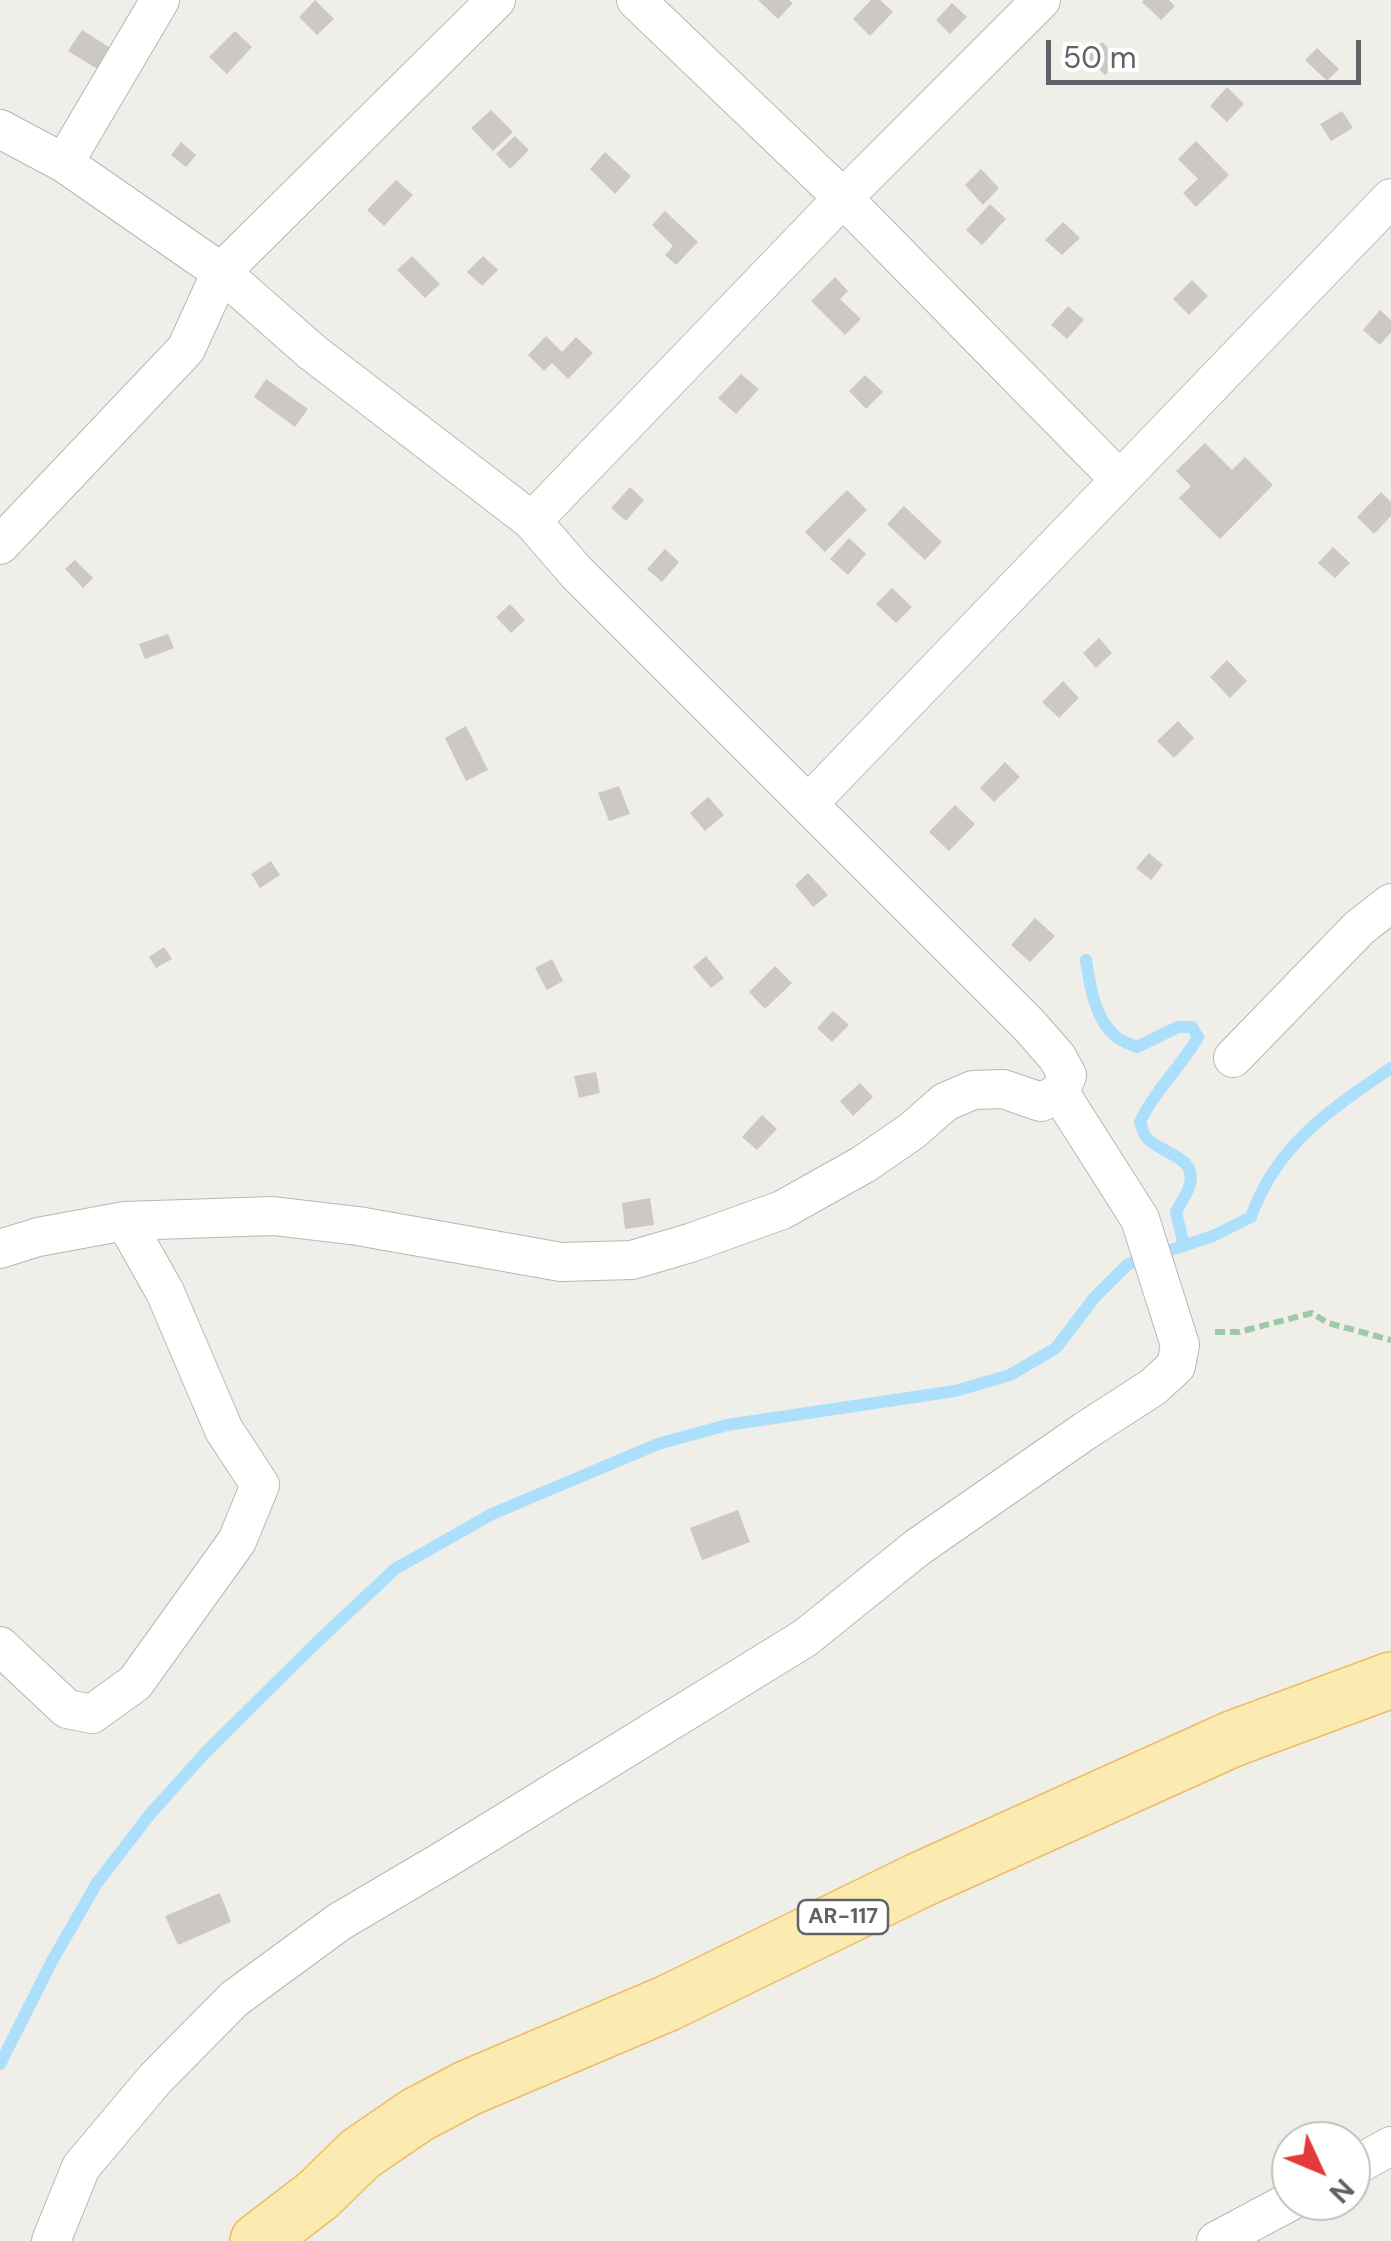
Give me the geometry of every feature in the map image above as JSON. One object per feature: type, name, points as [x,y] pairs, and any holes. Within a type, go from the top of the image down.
[{"type":"main road","name":"AR-117","points":[[258,2241],[305,2218],[360,2154],[417,2115],[468,2088],[668,2002],[920,1880],[1232,1739],[1391,1680]]},
{"type":"street","points":[[64,164],[160,0]]},
{"type":"street","points":[[0,545],[186,349],[221,272],[496,0]]},
{"type":"street","points":[[636,0],[843,198],[1119,479]]},
{"type":"street","points":[[532,521],[843,198],[1041,0]]},
{"type":"street","points":[[0,130],[64,164],[221,272],[312,352],[532,521],[576,572],[1029,1025],[1067,1075],[1060,1093],[1041,1102],[1003,1089],[973,1090],[945,1102],[864,1164],[782,1210],[632,1260],[561,1262],[358,1226],[273,1216],[125,1221],[38,1237],[0,1249]]},
{"type":"street","points":[[809,803],[1119,479],[1378,237],[1391,198]]},
{"type":"street","points":[[1233,1058],[1359,928],[1391,902]]},
{"type":"street","points":[[51,2241],[82,2167],[155,2079],[234,2000],[339,1922],[804,1638],[918,1547],[1153,1387],[1176,1366],[1180,1345],[1140,1219],[1060,1093]]},
{"type":"street","points":[[0,1646],[67,1709],[92,1714],[135,1683],[237,1542],[260,1485],[224,1430],[165,1292],[125,1221]]},
{"type":"street","points":[[1216,2241],[1271,2211]]},
{"type":"path","points":[[1180,1345],[1220,1331],[1240,1332],[1312,1313],[1328,1323],[1391,1340]]},
{"type":"building","points":[[315,0],[334,19],[317,35],[299,17]]},
{"type":"building","points":[[758,0],[789,0],[793,3],[778,19]]},
{"type":"building","points":[[871,0],[880,0],[893,12],[870,36],[853,19]]},
{"type":"building","points":[[1144,0],[1169,0],[1175,6],[1161,20]]},
{"type":"building","points":[[952,3],[967,17],[950,34],[936,20]]},
{"type":"building","points":[[82,30],[112,49],[99,70],[68,51]]},
{"type":"building","points":[[235,31],[252,47],[227,74],[209,57]]},
{"type":"building","points":[[1102,42],[1120,60],[1105,75],[1087,57]]},
{"type":"building","points":[[1317,48],[1339,69],[1327,81],[1305,60]]},
{"type":"building","points":[[1227,87],[1244,104],[1227,122],[1210,106]]},
{"type":"building","points":[[491,110],[513,132],[493,151],[471,128]]},
{"type":"building","points":[[1342,111],[1353,128],[1331,141],[1320,124]]},
{"type":"building","points":[[515,136],[529,150],[510,169],[496,154]]},
{"type":"building","points":[[1196,141],[1229,175],[1196,207],[1183,193],[1198,179],[1178,159]]},
{"type":"building","points":[[181,142],[196,155],[186,167],[171,155]]},
{"type":"building","points":[[605,152],[631,176],[615,194],[590,169]]},
{"type":"building","points":[[981,169],[999,188],[983,205],[965,185]]},
{"type":"building","points":[[396,180],[413,195],[384,226],[367,210]]},
{"type":"building","points":[[990,204],[1006,219],[982,245],[966,230]]},
{"type":"building","points":[[665,211],[698,242],[676,265],[665,255],[673,246],[652,225]]},
{"type":"building","points":[[1063,222],[1080,238],[1062,255],[1045,240]]},
{"type":"building","points":[[412,256],[440,284],[425,298],[397,270]]},
{"type":"building","points":[[483,256],[498,270],[482,286],[467,272]]},
{"type":"building","points":[[835,277],[848,291],[840,299],[861,319],[845,335],[811,301]]},
{"type":"building","points":[[1192,280],[1208,296],[1189,315],[1173,299]]},
{"type":"building","points":[[1068,306],[1084,320],[1067,339],[1051,325]]},
{"type":"building","points":[[1380,310],[1391,320],[1391,332],[1380,345],[1363,330]]},
{"type":"building","points":[[546,336],[562,352],[576,337],[593,353],[568,379],[552,363],[544,371],[528,355]]},
{"type":"building","points":[[741,374],[759,389],[736,414],[718,398]]},
{"type":"building","points":[[865,375],[883,392],[866,409],[849,391]]},
{"type":"building","points":[[266,379],[308,409],[295,427],[254,397]]},
{"type":"building","points":[[1205,443],[1232,470],[1245,457],[1273,485],[1220,539],[1179,498],[1191,486],[1176,471]]},
{"type":"building","points":[[630,487],[644,500],[626,521],[611,508]]},
{"type":"building","points":[[847,490],[867,510],[825,552],[805,532]]},
{"type":"building","points":[[1381,492],[1391,502],[1391,516],[1374,534],[1357,517]]},
{"type":"building","points":[[904,506],[942,542],[925,560],[887,524]]},
{"type":"building","points":[[849,538],[866,554],[848,575],[830,559]]},
{"type":"building","points":[[1333,547],[1350,563],[1335,578],[1318,563]]},
{"type":"building","points":[[665,549],[679,562],[662,582],[647,569]]},
{"type":"building","points":[[75,560],[93,578],[83,588],[65,569]]},
{"type":"building","points":[[892,588],[912,607],[896,623],[876,604]]},
{"type":"building","points":[[510,604],[525,620],[511,633],[496,617]]},
{"type":"building","points":[[168,634],[174,648],[145,659],[139,644]]},
{"type":"building","points":[[1099,638],[1112,653],[1096,668],[1083,653]]},
{"type":"building","points":[[1227,660],[1247,681],[1230,698],[1210,677]]},
{"type":"building","points":[[1063,681],[1079,698],[1059,718],[1042,702]]},
{"type":"building","points":[[1178,721],[1194,738],[1174,758],[1157,741]]},
{"type":"building","points":[[466,726],[488,770],[466,781],[445,738]]},
{"type":"building","points":[[1005,762],[1020,777],[994,802],[980,788]]},
{"type":"building","points":[[619,786],[630,814],[609,821],[598,793]]},
{"type":"building","points":[[708,797],[724,815],[705,831],[690,813]]},
{"type":"building","points":[[955,805],[975,824],[949,851],[929,832]]},
{"type":"building","points":[[1149,853],[1163,865],[1151,880],[1136,868]]},
{"type":"building","points":[[271,861],[280,875],[260,888],[251,874]]},
{"type":"building","points":[[808,873],[828,895],[813,907],[795,885]]},
{"type":"building","points":[[1035,918],[1055,936],[1030,962],[1011,945]]},
{"type":"building","points":[[164,947],[172,959],[156,968],[149,957]]},
{"type":"building","points":[[706,956],[724,978],[711,988],[693,967]]},
{"type":"building","points":[[552,959],[563,981],[547,990],[535,968]]},
{"type":"building","points":[[775,966],[792,983],[765,1009],[749,992]]},
{"type":"building","points":[[833,1011],[849,1025],[832,1042],[817,1028]]},
{"type":"building","points":[[596,1072],[600,1093],[579,1098],[574,1076]]},
{"type":"building","points":[[860,1083],[873,1097],[853,1116],[840,1101]]},
{"type":"building","points":[[762,1115],[777,1129],[757,1150],[742,1137]]},
{"type":"building","points":[[650,1198],[654,1225],[625,1229],[622,1203]]},
{"type":"building","points":[[738,1510],[750,1542],[702,1560],[690,1528]]},
{"type":"building","points":[[220,1893],[231,1922],[178,1945],[165,1916]]},
{"type":"waterway","points":[[1086,960],[1098,1010],[1117,1038],[1137,1047],[1178,1027],[1192,1027],[1198,1037],[1140,1122],[1152,1143],[1178,1157],[1189,1169],[1188,1190],[1176,1212],[1184,1246]]},
{"type":"waterway","points":[[0,2064],[97,1883],[151,1813],[206,1752],[395,1569],[492,1514],[658,1444],[727,1425],[955,1391],[1010,1375],[1056,1348],[1094,1298],[1128,1264],[1213,1236],[1251,1217],[1275,1169],[1290,1149],[1327,1114],[1391,1068]]}]
